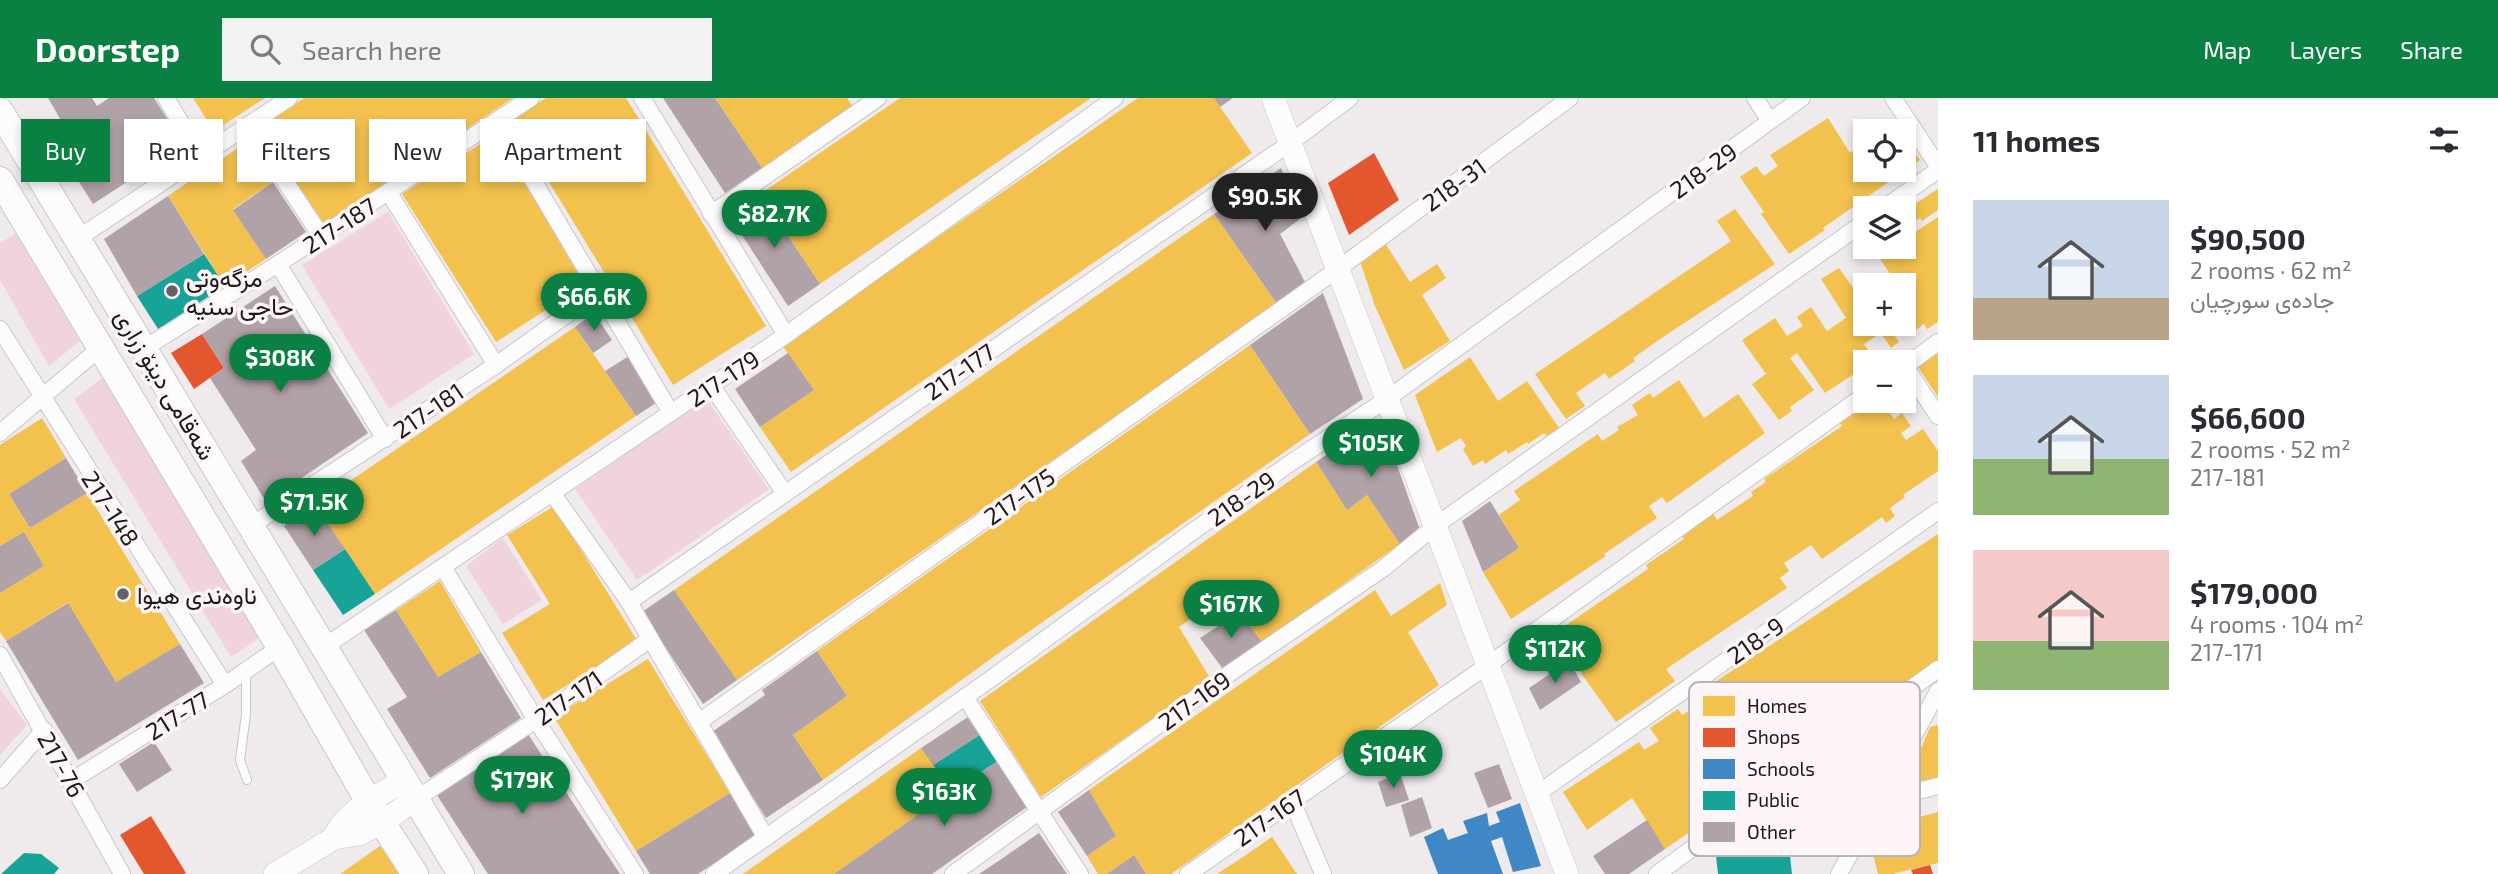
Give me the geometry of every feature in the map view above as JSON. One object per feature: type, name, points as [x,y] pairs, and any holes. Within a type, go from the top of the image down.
[{"type":"main road","name":"شەقامی دینۆ زراری","points":[[0,111],[461,874]]},
{"type":"main road","name":"شەقامی دینۆ زراری","points":[[3,194],[100,348],[415,874]]},
{"type":"street","points":[[166,98],[179,119]]},
{"type":"street","points":[[257,119],[289,98]]},
{"type":"street","name":"217-187","points":[[501,119],[531,98]]},
{"type":"street","points":[[711,214],[860,103],[878,98]]},
{"type":"street","name":"217-179","points":[[324,646],[786,335],[1115,98]]},
{"type":"street","points":[[1273,98],[1567,874]]},
{"type":"street","name":"217-177","points":[[629,601],[1290,143],[1350,98]]},
{"type":"street","name":"218-31","points":[[1338,269],[1570,98]]},
{"type":"street","points":[[1755,98],[1770,121]]},
{"type":"street","name":"218-29","points":[[715,874],[1192,532],[1387,399],[1802,98]]},
{"type":"street","points":[[1893,98],[1938,168],[1900,196]]},
{"type":"street","points":[[644,99],[786,335]]},
{"type":"street","name":"217-187","points":[[145,348],[480,133]]},
{"type":"street","points":[[77,239],[162,182]]},
{"type":"street","points":[[285,182],[321,236]]},
{"type":"street","points":[[535,182],[671,413]]},
{"type":"street","points":[[389,192],[496,365]]},
{"type":"street","name":"217-169","points":[[953,874],[1233,671],[1384,568],[1435,526],[1853,230]]},
{"type":"street","points":[[278,264],[385,439]]},
{"type":"street","name":"217-175","points":[[699,722],[1338,269]]},
{"type":"street","name":"217-181","points":[[252,525],[496,365],[600,291]]},
{"type":"street","name":"217-148","points":[[0,329],[225,685]]},
{"type":"street","points":[[1916,358],[1938,342]]},
{"type":"street","points":[[0,433],[100,348]]},
{"type":"street","points":[[1916,384],[1938,416]]},
{"type":"street","points":[[711,385],[784,492]]},
{"type":"street","name":"217-167","points":[[1188,874],[1488,665],[1853,403]]},
{"type":"street","points":[[553,494],[629,601],[766,838]]},
{"type":"street","name":"218-9","points":[[1696,682],[1938,511]]},
{"type":"street","points":[[443,568],[635,874]]},
{"type":"street","name":"217-171","points":[[410,790],[536,720],[650,639]]},
{"type":"street","name":"217-77","points":[[71,781],[225,685],[280,647]]},
{"type":"street","name":"217-76","points":[[0,656],[44,730],[122,874]]},
{"type":"street","points":[[1920,683],[1938,670]]},
{"type":"street","name":"218-9","points":[[1537,794],[1689,687]]},
{"type":"street","points":[[1920,725],[1938,691]]},
{"type":"street","points":[[965,697],[1080,874]]},
{"type":"street","points":[[0,780],[44,730]]},
{"type":"street","points":[[1920,791],[1938,786]]},
{"type":"street","points":[[275,874],[305,865],[334,838],[339,826],[348,816],[376,812],[410,790]]},
{"type":"street","points":[[1292,801],[1323,874]]},
{"type":"street","points":[[1657,874],[1689,851]]},
{"type":"street","points":[[1839,874],[1849,856]]},
{"type":"lane","points":[[246,670],[246,714],[240,760],[247,780]]},
{"type":"shaded area","points":[[388,212],[474,354],[389,409],[302,265]]},
{"type":"shaded area","points":[[17,233],[80,341],[49,366],[0,280],[0,243]]},
{"type":"shaded area","points":[[104,377],[261,637],[231,657],[74,399]]},
{"type":"shaded area","points":[[706,398],[769,489],[637,580],[575,489]]},
{"type":"shaded area","points":[[503,538],[542,600],[503,624],[466,566]]},
{"type":"shaded area","points":[[0,689],[27,725],[0,755]]},
{"type":"building: Homes","points":[[193,98],[265,98],[223,125],[223,119],[206,119]]},
{"type":"building: Homes","points":[[304,98],[513,98],[466,129],[466,119],[369,119],[369,182],[387,182],[324,224],[296,182],[355,182],[355,119],[273,119]]},
{"type":"building: Homes","points":[[546,98],[626,98],[639,119],[513,119]]},
{"type":"building: Homes","points":[[715,98],[847,98],[853,107],[762,168]]},
{"type":"building: Homes","points":[[900,98],[1091,98],[820,284],[760,194]]},
{"type":"building: Homes","points":[[1138,98],[1214,98],[1252,153],[791,472],[760,427],[814,390],[782,345]]},
{"type":"building: Homes","points":[[1828,118],[1850,153],[1853,151],[1853,182],[1889,182],[1869,196],[1853,196],[1853,207],[1789,254],[1761,214],[1764,212],[1740,177],[1756,166],[1764,176],[1778,166],[1770,155]]},
{"type":"building: Homes","points":[[646,131],[766,326],[673,385],[549,182],[646,182]]},
{"type":"building: Homes","points":[[480,144],[480,182],[526,182],[590,282],[496,342],[402,194],[421,182],[466,182],[466,153]]},
{"type":"building: Homes","points":[[237,149],[237,182],[273,182],[233,209],[266,259],[225,286],[168,196],[188,182],[223,182],[223,158]]},
{"type":"building: Homes","points":[[1938,189],[1938,210],[1922,221],[1920,218],[1916,220],[1916,203]]},
{"type":"building: Homes","points":[[1735,209],[1775,264],[1669,333],[1609,379],[1605,373],[1576,393],[1585,406],[1566,419],[1535,374],[1731,241],[1717,221]]},
{"type":"building: Homes","points":[[1214,214],[1277,304],[737,680],[674,590]]},
{"type":"building: Homes","points":[[1938,217],[1938,322],[1927,329],[1924,324],[1916,330],[1916,273],[1889,273],[1880,259],[1916,259],[1916,231]]},
{"type":"building: Homes","points":[[1385,243],[1410,282],[1437,264],[1446,278],[1422,295],[1450,341],[1404,370],[1375,306],[1360,261]]},
{"type":"building: Homes","points":[[1839,268],[1853,288],[1853,336],[1876,336],[1864,344],[1868,350],[1853,350],[1853,375],[1825,393],[1797,353],[1790,358],[1814,390],[1790,407],[1792,411],[1779,420],[1752,384],[1766,374],[1742,340],[1775,318],[1787,336],[1803,326],[1797,317],[1811,307],[1827,331],[1846,318],[1821,279]]},
{"type":"building: Homes","points":[[575,327],[636,416],[375,594],[315,505]]},
{"type":"building: Homes","points":[[1883,336],[1895,336],[1899,342],[1891,348]]},
{"type":"building: Homes","points":[[1250,345],[1310,434],[823,780],[793,735],[847,696],[817,651]]},
{"type":"building: Homes","points":[[1938,353],[1938,397],[1918,367]]},
{"type":"building: Homes","points":[[1470,357],[1498,401],[1527,381],[1559,428],[1546,436],[1544,433],[1508,454],[1506,450],[1485,464],[1483,460],[1473,466],[1463,449],[1466,446],[1461,438],[1437,452],[1415,395]]},
{"type":"building: Homes","points":[[1679,380],[1704,418],[1738,394],[1765,433],[1667,503],[1662,497],[1649,506],[1657,518],[1604,554],[1606,556],[1511,619],[1483,572],[1519,548],[1499,515],[1520,500],[1514,491],[1598,434],[1602,441],[1619,430],[1617,427],[1638,415],[1632,405],[1650,393],[1653,398]]},
{"type":"building: Homes","points":[[1853,413],[1890,413],[1894,419],[1902,413],[1911,426],[1901,433],[1906,440],[1923,429],[1938,451],[1938,471],[1903,495],[1905,497],[1890,508],[1895,516],[1886,523],[1882,517],[1822,559],[1811,545],[1784,563],[1789,571],[1780,578],[1787,588],[1666,669],[1675,681],[1616,722],[1553,634],[1648,569],[1646,565],[1684,539],[1681,534],[1713,513],[1717,520],[1753,496],[1751,492],[1766,482],[1764,479],[1842,426],[1839,422]]},
{"type":"building: Homes","points":[[42,418],[66,458],[9,494],[30,528],[87,493],[180,644],[116,682],[67,603],[6,641],[0,632],[0,593],[44,566],[24,532],[0,546],[0,445]]},
{"type":"building: Homes","points":[[1316,462],[1347,510],[1367,495],[1400,544],[1262,642],[1227,594],[1179,627],[1210,678],[1041,797],[980,701]]},
{"type":"building: Homes","points":[[554,506],[638,642],[543,700],[502,633],[550,604],[507,535]]},
{"type":"building: Homes","points":[[1938,534],[1938,660],[1906,682],[1715,682]]},
{"type":"building: Homes","points":[[440,581],[481,652],[438,677],[396,610]]},
{"type":"building: Homes","points":[[1440,583],[1447,605],[1408,632],[1439,685],[1171,874],[1146,874],[1134,855],[1107,874],[1098,874],[1087,856],[1116,836],[1089,790],[1375,590],[1391,616]]},
{"type":"building: Homes","points":[[648,659],[730,793],[636,851],[554,717]]},
{"type":"building: Homes","points":[[1678,709],[1682,715],[1689,711],[1689,832],[1665,849],[1632,798],[1587,830],[1563,792],[1639,742],[1644,750],[1659,741],[1650,728]]},
{"type":"building: Homes","points":[[1938,725],[1938,777],[1920,783],[1920,751],[1930,727]]},
{"type":"building: Homes","points":[[921,748],[953,790],[898,829],[834,874],[743,874]]},
{"type":"building: Homes","points":[[1938,812],[1938,863],[1892,874],[1878,874],[1873,856],[1920,856],[1920,817]]},
{"type":"building: Homes","points":[[1272,837],[1297,874],[1217,874],[1240,859]]},
{"type":"building: Homes","points":[[380,846],[400,874],[340,874]]},
{"type":"building: Shops","points":[[1374,153],[1399,200],[1349,235],[1328,183]]},
{"type":"building: Shops","points":[[202,334],[224,368],[194,389],[171,353]]},
{"type":"building: Shops","points":[[151,816],[186,873],[144,874],[120,835]]},
{"type":"building: Shops","points":[[1930,865],[1933,874],[1913,874],[1911,870]]},
{"type":"building: Schools","points":[[1520,803],[1541,866],[1513,872],[1502,837],[1491,841],[1503,874],[1438,874],[1424,837],[1443,828],[1448,840],[1468,833],[1463,821],[1487,813],[1489,826],[1500,822],[1496,812]]},
{"type":"building: Public","points":[[204,254],[225,286],[158,329],[137,296]]},
{"type":"building: Public","points":[[345,549],[375,594],[343,615],[313,570]]},
{"type":"building: Public","points":[[981,734],[998,761],[953,790],[933,765]]},
{"type":"building: Public","points":[[24,853],[41,854],[59,868],[54,874],[1,874]]},
{"type":"building: Public","points":[[1716,856],[1790,856],[1792,874],[1718,874]]},
{"type":"building: Other","points":[[48,98],[92,98],[97,106],[109,98],[154,98],[167,119],[124,119],[124,182],[127,182],[93,204],[79,182],[110,182],[110,119],[60,119]]},
{"type":"building: Other","points":[[663,98],[715,98],[762,168],[725,193]]},
{"type":"building: Other","points":[[1214,98],[1233,98],[1220,107]]},
{"type":"building: Other","points":[[1281,168],[1300,219],[1280,234],[1305,282],[1277,304],[1214,214]]},
{"type":"building: Other","points":[[273,182],[306,232],[266,259],[233,210]]},
{"type":"building: Other","points":[[760,194],[820,284],[788,306],[729,215]]},
{"type":"building: Other","points":[[168,196],[204,254],[137,296],[104,239]]},
{"type":"building: Other","points":[[275,286],[368,433],[266,502],[241,461],[256,450],[210,378],[224,368],[202,334]]},
{"type":"building: Other","points":[[1323,293],[1363,399],[1310,434],[1250,345]]},
{"type":"building: Other","points":[[594,313],[612,340],[593,353],[575,327]]},
{"type":"building: Other","points":[[788,353],[814,390],[760,427],[735,389]]},
{"type":"building: Other","points":[[629,356],[659,401],[636,416],[605,371]]},
{"type":"building: Other","points":[[1377,419],[1388,440],[1420,530],[1400,544],[1367,495],[1347,510],[1316,462]]},
{"type":"building: Other","points":[[66,458],[87,493],[30,528],[9,494]]},
{"type":"building: Other","points":[[1490,501],[1519,548],[1483,572],[1462,521]]},
{"type":"building: Other","points":[[315,505],[345,549],[313,570],[284,526]]},
{"type":"building: Other","points":[[24,532],[44,566],[0,593],[0,546]]},
{"type":"building: Other","points":[[674,590],[737,680],[703,704],[642,612]]},
{"type":"building: Other","points":[[68,603],[116,682],[180,644],[204,683],[78,760],[6,641]]},
{"type":"building: Other","points":[[396,610],[438,677],[481,652],[521,718],[430,778],[387,709],[407,697],[364,630]]},
{"type":"building: Other","points":[[1240,612],[1262,642],[1223,669],[1200,638]]},
{"type":"building: Other","points":[[817,651],[847,696],[793,735],[823,780],[766,818],[712,732],[765,695],[762,690]]},
{"type":"building: Other","points":[[1569,661],[1581,682],[1540,710],[1529,688]]},
{"type":"building: Other","points":[[968,717],[981,734],[933,765],[921,748]]},
{"type":"building: Other","points":[[526,731],[620,874],[488,874],[435,792]]},
{"type":"building: Other","points":[[154,742],[172,770],[137,792],[119,764]]},
{"type":"building: Other","points":[[998,761],[1027,807],[932,874],[834,874],[953,790]]},
{"type":"building: Other","points":[[1499,764],[1512,799],[1488,808],[1474,773]]},
{"type":"building: Other","points":[[1400,773],[1409,800],[1386,807],[1378,782]]},
{"type":"building: Other","points":[[1089,790],[1116,836],[1087,856],[1058,812]]},
{"type":"building: Other","points":[[730,793],[757,835],[698,874],[650,874],[636,851]]},
{"type":"building: Other","points":[[1422,797],[1432,828],[1410,837],[1401,805]]},
{"type":"building: Other","points":[[1647,820],[1665,849],[1629,874],[1605,874],[1593,856]]},
{"type":"building: Other","points":[[1039,833],[1067,874],[979,874],[1000,860]]},
{"type":"building: Other","points":[[1134,855],[1146,874],[1107,874]]},
{"type":"place","name":"مزگەوتی حاجی سنیە","points":[[172,291]]},
{"type":"place","name":"ناوەندی هیوا","points":[[123,594]]}]
